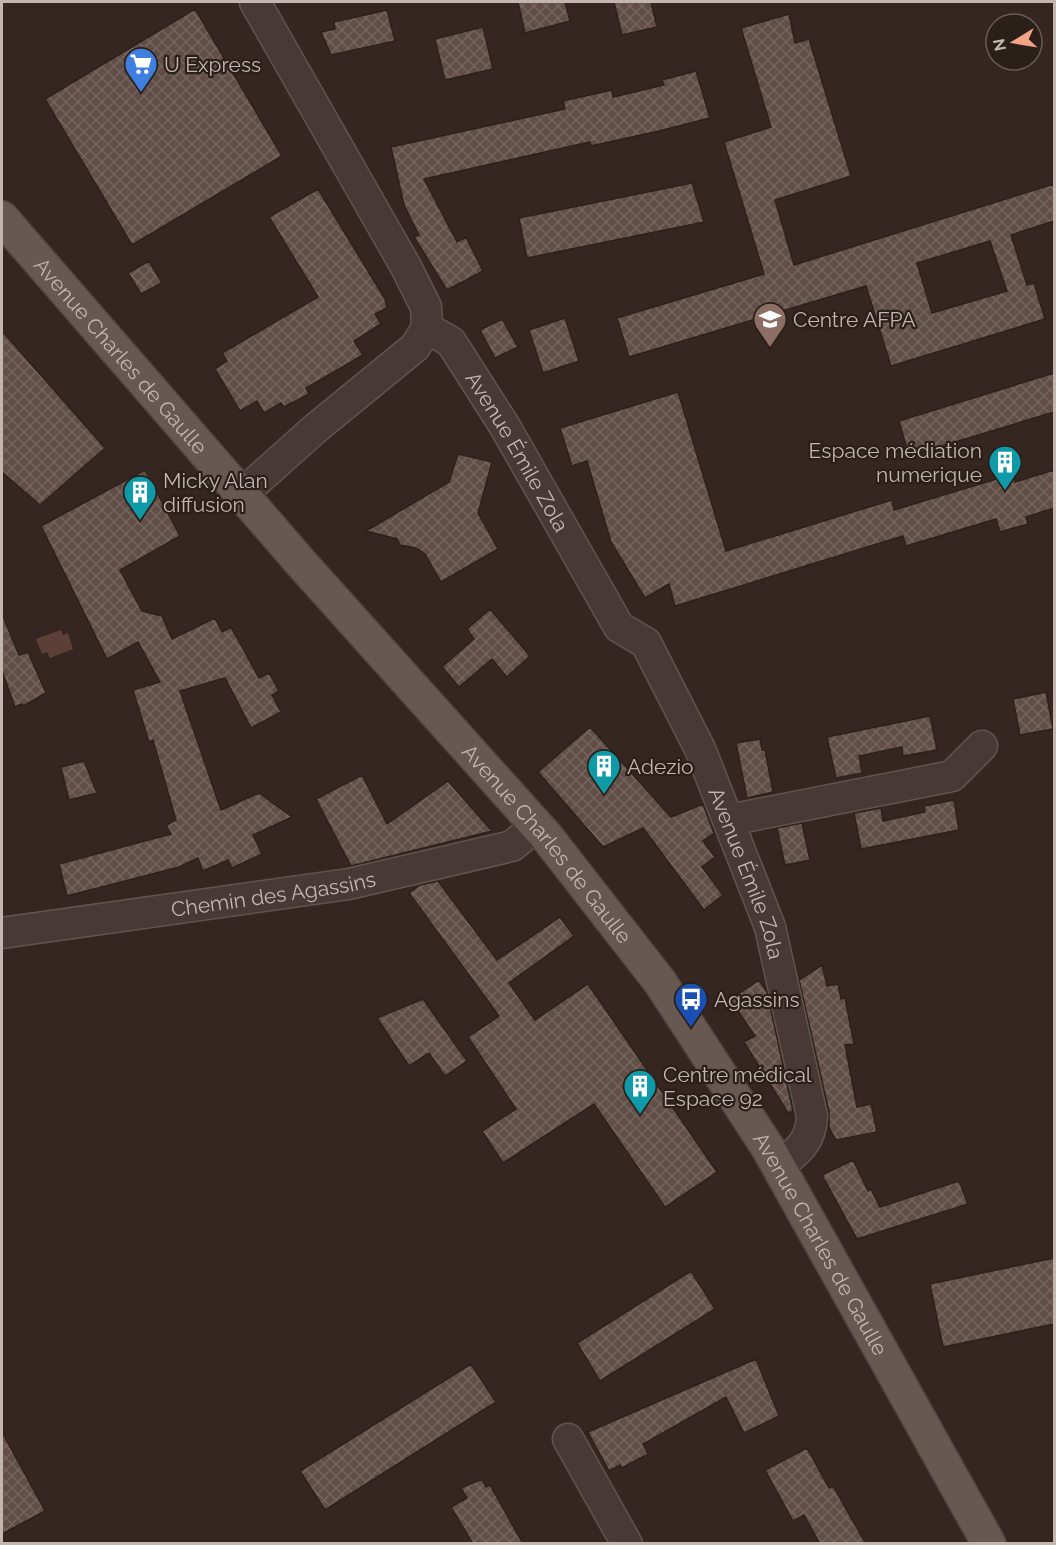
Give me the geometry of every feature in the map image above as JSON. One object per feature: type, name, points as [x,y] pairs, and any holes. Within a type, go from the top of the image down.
[{"type":"main road","name":"Avenue Charles de Gaulle","points":[[2,218],[422,700],[536,826],[660,982],[778,1167],[989,1544]]},
{"type":"street","points":[[242,494],[308,435],[415,347],[427,328],[426,307],[406,267],[255,2]]},
{"type":"street","name":"Avenue Émile Zola","points":[[427,328],[451,342],[510,436],[619,627],[646,643],[700,749],[770,927],[813,1116],[811,1133],[806,1143],[778,1167]]},
{"type":"street","points":[[729,820],[952,776],[982,746]]},
{"type":"street","name":"Chemin des Agassins","points":[[2,933],[349,884],[512,846],[536,826]]},
{"type":"street","points":[[568,1439],[627,1544]]},
{"type":"shaded area","points":[[61,630],[63,635],[68,633],[73,649],[50,658],[47,652],[42,654],[36,639]]},
{"type":"building","points":[[518,2],[565,2],[570,21],[525,33]]},
{"type":"building","points":[[614,2],[651,2],[657,27],[622,35]]},
{"type":"building","points":[[195,9],[282,156],[132,245],[45,99]]},
{"type":"building","points":[[387,10],[395,41],[331,55],[321,32],[335,29],[334,22]]},
{"type":"building","points":[[789,14],[795,43],[809,39],[851,176],[775,200],[794,265],[1054,184],[1054,221],[1011,235],[1027,285],[1034,283],[1045,319],[891,366],[866,286],[629,357],[617,318],[764,274],[724,142],[771,127],[741,28]],"holes":[[[990,241],[1007,291],[932,313],[917,263]]]},
{"type":"building","points":[[483,27],[493,69],[445,80],[435,39]]},
{"type":"building","points":[[696,71],[710,118],[591,146],[590,142],[424,179],[457,242],[466,237],[483,271],[447,290],[414,237],[419,235],[404,205],[391,147],[565,109],[563,101],[612,90],[613,97],[664,85],[662,80]]},
{"type":"building","points":[[692,183],[704,222],[527,258],[519,218]]},
{"type":"building","points":[[318,189],[385,299],[387,308],[375,314],[381,324],[354,341],[363,355],[306,388],[309,394],[284,407],[281,403],[264,413],[257,401],[240,411],[215,369],[227,361],[222,353],[318,297],[269,217]]},
{"type":"building","points":[[149,261],[162,283],[141,294],[128,273]]},
{"type":"building","points":[[565,318],[579,361],[543,373],[529,330]]},
{"type":"building","points":[[502,319],[518,347],[495,358],[480,330]]},
{"type":"building","points":[[2,331],[105,448],[40,505],[2,472]]},
{"type":"building","points":[[1054,373],[1054,412],[909,456],[899,421]]},
{"type":"building","name":"Espace médiation numerique","points":[[678,392],[726,551],[892,500],[894,510],[1013,474],[1015,482],[1054,470],[1054,508],[1026,517],[1028,524],[1000,532],[996,519],[906,546],[903,536],[675,606],[669,584],[645,598],[611,542],[587,461],[572,466],[560,428]]},
{"type":"building","points":[[458,454],[492,462],[478,513],[498,549],[441,582],[425,554],[416,548],[400,545],[397,539],[366,531],[449,482]]},
{"type":"building","points":[[145,470],[180,536],[120,570],[142,611],[162,616],[172,639],[215,618],[222,632],[231,627],[259,678],[269,673],[279,691],[272,695],[281,712],[251,728],[225,678],[180,691],[221,810],[259,793],[292,817],[253,835],[262,854],[232,868],[228,860],[203,871],[198,858],[179,867],[67,896],[59,864],[171,834],[166,825],[176,820],[153,740],[149,742],[133,690],[160,682],[138,642],[107,659],[41,526]]},
{"type":"building","points":[[490,609],[530,656],[507,677],[492,659],[459,687],[442,667],[474,639],[467,629]]},
{"type":"building","points":[[2,614],[19,655],[28,652],[46,693],[23,706],[22,704],[15,707],[2,671]]},
{"type":"building","points":[[1046,692],[1053,729],[1020,735],[1013,699]]},
{"type":"building","points":[[930,716],[937,750],[903,756],[902,747],[859,756],[862,773],[836,778],[827,737]]},
{"type":"building","name":"Adezio","points":[[590,727],[671,817],[703,804],[714,833],[703,841],[715,857],[702,867],[723,895],[704,910],[643,828],[603,847],[538,772]]},
{"type":"building","points":[[760,739],[762,750],[765,750],[773,792],[747,798],[736,743]]},
{"type":"building","points":[[84,761],[97,793],[69,800],[61,767]]},
{"type":"building","points":[[362,775],[387,824],[448,781],[492,831],[351,866],[316,799]]},
{"type":"building","points":[[954,800],[959,830],[861,849],[854,813],[881,808],[883,821],[925,812],[924,806]]},
{"type":"building","points":[[802,823],[810,860],[785,865],[777,828]]},
{"type":"building","points":[[438,881],[497,960],[560,917],[574,936],[509,983],[535,1020],[588,984],[717,1172],[665,1207],[594,1104],[503,1163],[482,1131],[516,1109],[468,1037],[499,1016],[409,893],[420,885]]},
{"type":"building","points":[[822,965],[827,986],[838,984],[841,999],[845,998],[854,1044],[845,1045],[857,1107],[871,1104],[877,1132],[836,1140],[829,1128],[829,1112],[799,980]]},
{"type":"building","points":[[759,980],[767,992],[793,1111],[788,1113],[744,1042],[755,1036],[730,999]]},
{"type":"building","points":[[423,999],[467,1061],[445,1076],[429,1053],[409,1066],[377,1018]]},
{"type":"building","points":[[853,1160],[868,1191],[871,1189],[880,1207],[959,1181],[968,1204],[857,1239],[822,1175]]},
{"type":"building","points":[[1054,1258],[1054,1324],[943,1347],[930,1284]]},
{"type":"building","points":[[691,1271],[715,1309],[600,1381],[577,1343]]},
{"type":"building","points":[[756,1359],[779,1416],[744,1433],[726,1397],[643,1444],[648,1454],[622,1468],[620,1465],[609,1471],[588,1432]]},
{"type":"building","points":[[471,1364],[496,1402],[325,1510],[300,1471]]},
{"type":"building","points":[[2,1432],[45,1511],[2,1534]]},
{"type":"building","points":[[807,1448],[829,1488],[833,1486],[866,1544],[820,1544],[804,1515],[793,1521],[765,1470]]},
{"type":"building","points":[[482,1479],[486,1487],[490,1485],[523,1544],[473,1544],[451,1507],[467,1498],[461,1488]]},
{"type":"place","name":"U Express","points":[[141,93]]},
{"type":"place","name":"Centre AFPA","points":[[770,348]]},
{"type":"place","name":"Espace médiation numerique","points":[[1005,491]]},
{"type":"place","name":"Micky Alan diffusion","points":[[140,521]]},
{"type":"place","name":"Adezio","points":[[604,795]]},
{"type":"place","name":"Agassins","points":[[691,1028]]},
{"type":"place","name":"Centre médical Espace 92","points":[[640,1115]]}]
